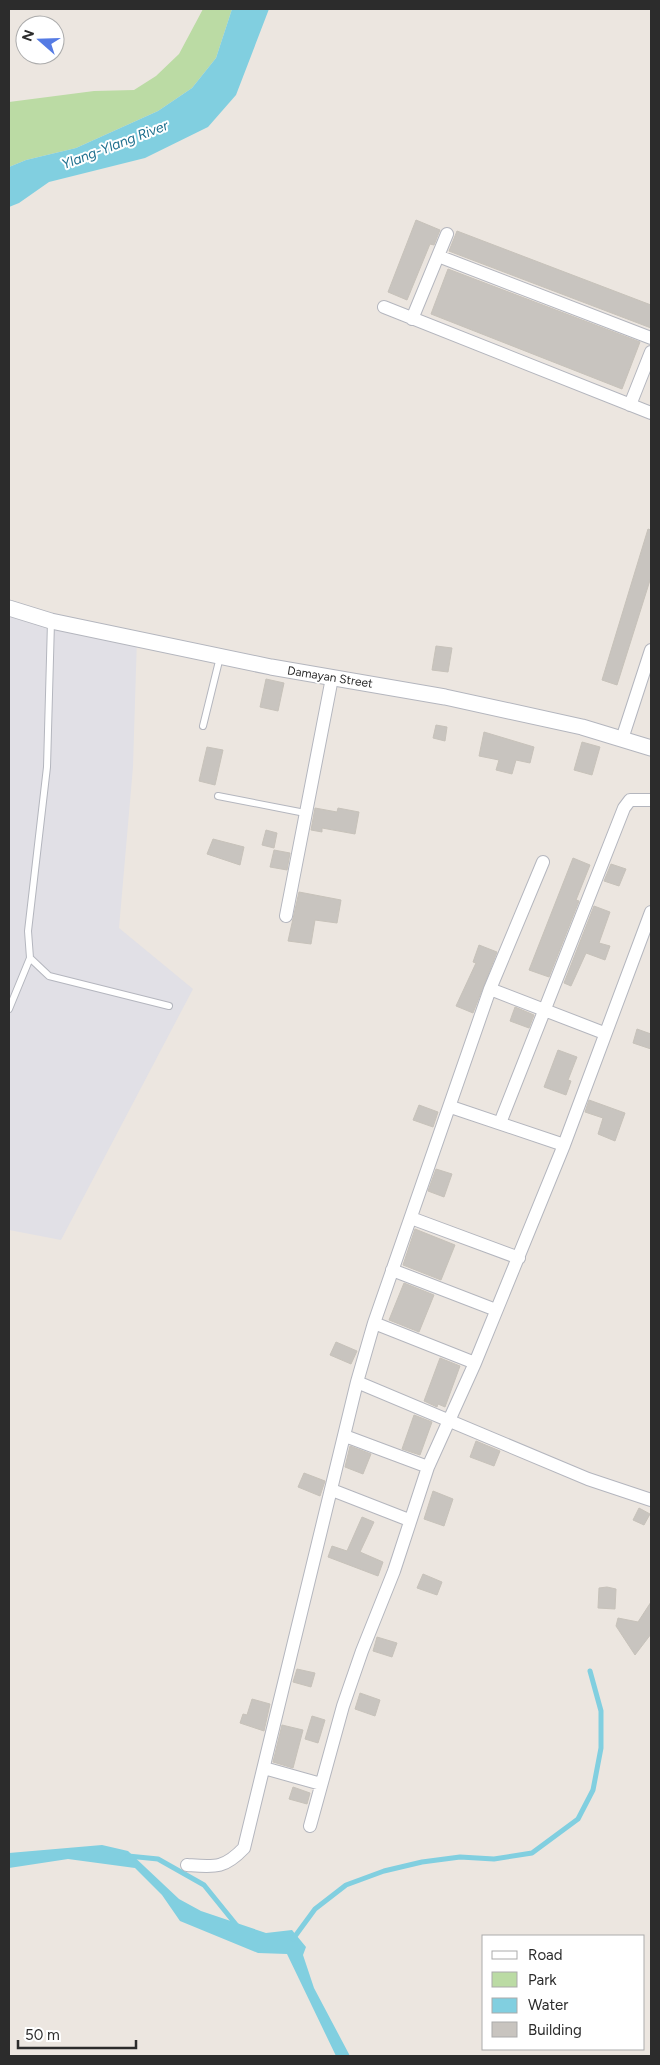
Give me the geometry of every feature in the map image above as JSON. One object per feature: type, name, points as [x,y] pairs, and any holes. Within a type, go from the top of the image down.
[{"type":"street","points":[[412,319],[447,234]]},
{"type":"street","points":[[438,256],[651,338]]},
{"type":"street","points":[[384,308],[651,413]]},
{"type":"street","points":[[630,405],[651,352]]},
{"type":"street","name":"Damayan Street","points":[[9,608],[51,621],[220,657],[445,697],[582,727],[651,748]]},
{"type":"street","points":[[622,739],[650,657]]},
{"type":"street","points":[[286,916],[332,678]]},
{"type":"street","points":[[500,1123],[624,808],[630,800],[651,800]]},
{"type":"street","points":[[188,1865],[216,1867],[232,1860],[244,1848],[357,1382],[374,1323],[451,1106],[490,988],[543,862]]},
{"type":"street","points":[[310,1826],[346,1697],[362,1650],[394,1571],[409,1520],[428,1467],[475,1363],[564,1145],[604,1033],[651,912]]},
{"type":"street","points":[[490,988],[604,1033]]},
{"type":"street","points":[[451,1106],[564,1145]]},
{"type":"street","points":[[411,1218],[518,1258]]},
{"type":"street","points":[[392,1270],[496,1310]]},
{"type":"street","points":[[374,1323],[475,1363]]},
{"type":"street","points":[[357,1382],[588,1479],[651,1500]]},
{"type":"street","points":[[345,1436],[428,1467]]},
{"type":"street","points":[[332,1490],[409,1520]]},
{"type":"street","points":[[264,1768],[321,1784]]},
{"type":"lane","points":[[9,1009],[30,958],[28,931],[47,767],[51,621]]},
{"type":"lane","points":[[203,726],[220,657]]},
{"type":"lane","points":[[218,796],[305,813]]},
{"type":"lane","points":[[30,958],[49,976],[169,1006]]},
{"type":"shaded area","points":[[9,613],[137,638],[133,767],[119,928],[193,989],[61,1240],[9,1230]]},
{"type":"green space","points":[[203,9],[232,9],[216,58],[192,88],[158,111],[76,148],[26,160],[9,167],[9,102],[94,91],[134,90],[156,76],[179,54]]},
{"type":"water","name":"Ylang-Ylang River","points":[[232,9],[269,9],[236,95],[208,127],[145,158],[49,182],[19,203],[9,207],[9,167],[26,160],[76,148],[158,111],[192,88],[216,58]]},
{"type":"water","points":[[102,1845],[128,1851],[179,1899],[201,1911],[266,1933],[292,1930],[306,1947],[303,1955],[314,1988],[350,2056],[336,2056],[287,1954],[258,1953],[180,1921],[162,1895],[135,1868],[68,1859],[9,1868],[9,1853]]},
{"type":"building","points":[[416,220],[440,230],[434,245],[430,244],[407,300],[388,292]]},
{"type":"building","points":[[457,231],[651,305],[651,328],[449,251]]},
{"type":"building","points":[[448,269],[640,342],[622,389],[431,314]]},
{"type":"building","points":[[648,529],[651,530],[651,577],[617,685],[602,680]]},
{"type":"building","points":[[436,646],[452,648],[448,672],[432,670]]},
{"type":"building","points":[[266,679],[284,683],[278,711],[260,707]]},
{"type":"building","points":[[436,725],[447,727],[445,741],[433,738]]},
{"type":"building","points":[[484,732],[534,747],[530,763],[516,760],[512,774],[496,770],[499,760],[479,756]]},
{"type":"building","points":[[582,742],[600,747],[592,775],[574,770]]},
{"type":"building","points":[[207,747],[223,750],[215,785],[199,781]]},
{"type":"building","points":[[315,808],[337,812],[338,808],[359,812],[355,834],[322,828],[322,832],[311,830]]},
{"type":"building","points":[[266,830],[277,833],[274,848],[262,845]]},
{"type":"building","points":[[213,839],[244,847],[240,865],[207,854]]},
{"type":"building","points":[[274,850],[290,853],[287,870],[270,867]]},
{"type":"building","points":[[573,858],[590,865],[576,900],[579,901],[549,977],[529,970]]},
{"type":"building","points":[[611,864],[626,869],[619,886],[604,881]]},
{"type":"building","points":[[299,892],[341,900],[337,923],[315,920],[311,944],[288,941]]},
{"type":"building","points":[[594,906],[610,912],[599,943],[610,946],[605,960],[586,953],[571,986],[564,983]]},
{"type":"building","points":[[479,945],[497,952],[473,1013],[456,1006],[476,963],[473,962]]},
{"type":"building","points":[[515,1007],[534,1015],[529,1028],[510,1021]]},
{"type":"building","points":[[637,1029],[651,1034],[651,1049],[633,1043]]},
{"type":"building","points":[[558,1050],[577,1057],[568,1080],[571,1081],[566,1095],[544,1087]]},
{"type":"building","points":[[589,1100],[625,1113],[615,1141],[598,1134],[603,1118],[585,1112]]},
{"type":"building","points":[[419,1105],[438,1112],[433,1127],[413,1120]]},
{"type":"building","points":[[436,1169],[452,1174],[444,1197],[428,1191]]},
{"type":"building","points":[[415,1229],[455,1245],[441,1280],[403,1265]]},
{"type":"building","points":[[404,1283],[434,1295],[419,1332],[389,1320]]},
{"type":"building","points":[[336,1342],[357,1351],[351,1364],[330,1355]]},
{"type":"building","points":[[440,1358],[460,1366],[445,1407],[438,1404],[437,1407],[424,1401]]},
{"type":"building","points":[[414,1415],[432,1422],[420,1455],[402,1449]]},
{"type":"building","points":[[476,1441],[500,1451],[494,1466],[470,1457]]},
{"type":"building","points":[[350,1446],[371,1454],[363,1474],[345,1467]]},
{"type":"building","points":[[304,1473],[325,1481],[320,1496],[298,1487]]},
{"type":"building","points":[[433,1491],[453,1499],[444,1526],[424,1519]]},
{"type":"building","points":[[639,1508],[650,1514],[644,1525],[633,1520]]},
{"type":"building","points":[[362,1517],[374,1522],[360,1552],[383,1562],[378,1576],[328,1557],[332,1546],[347,1551]]},
{"type":"building","points":[[423,1574],[442,1582],[437,1595],[417,1588]]},
{"type":"building","points":[[599,1588],[616,1589],[615,1609],[598,1608]]},
{"type":"building","points":[[651,1602],[651,1634],[635,1655],[616,1626],[618,1618],[638,1622]]},
{"type":"building","points":[[377,1637],[397,1643],[392,1657],[373,1651]]},
{"type":"building","points":[[297,1669],[315,1673],[311,1687],[293,1682]]},
{"type":"building","points":[[360,1693],[380,1700],[375,1716],[355,1709]]},
{"type":"building","points":[[252,1699],[270,1704],[264,1731],[240,1723],[243,1714],[247,1715]]},
{"type":"building","points":[[312,1716],[325,1720],[318,1743],[305,1739]]},
{"type":"building","points":[[282,1725],[303,1730],[293,1768],[273,1762]]},
{"type":"building","points":[[293,1787],[310,1793],[307,1804],[289,1799]]},
{"type":"waterway","points":[[293,1939],[315,1909],[346,1885],[384,1871],[422,1862],[460,1857],[494,1859],[532,1853],[578,1819],[593,1790],[601,1748],[601,1711],[590,1671]]},
{"type":"waterway","points":[[128,1856],[158,1859],[204,1885],[238,1927]]}]
